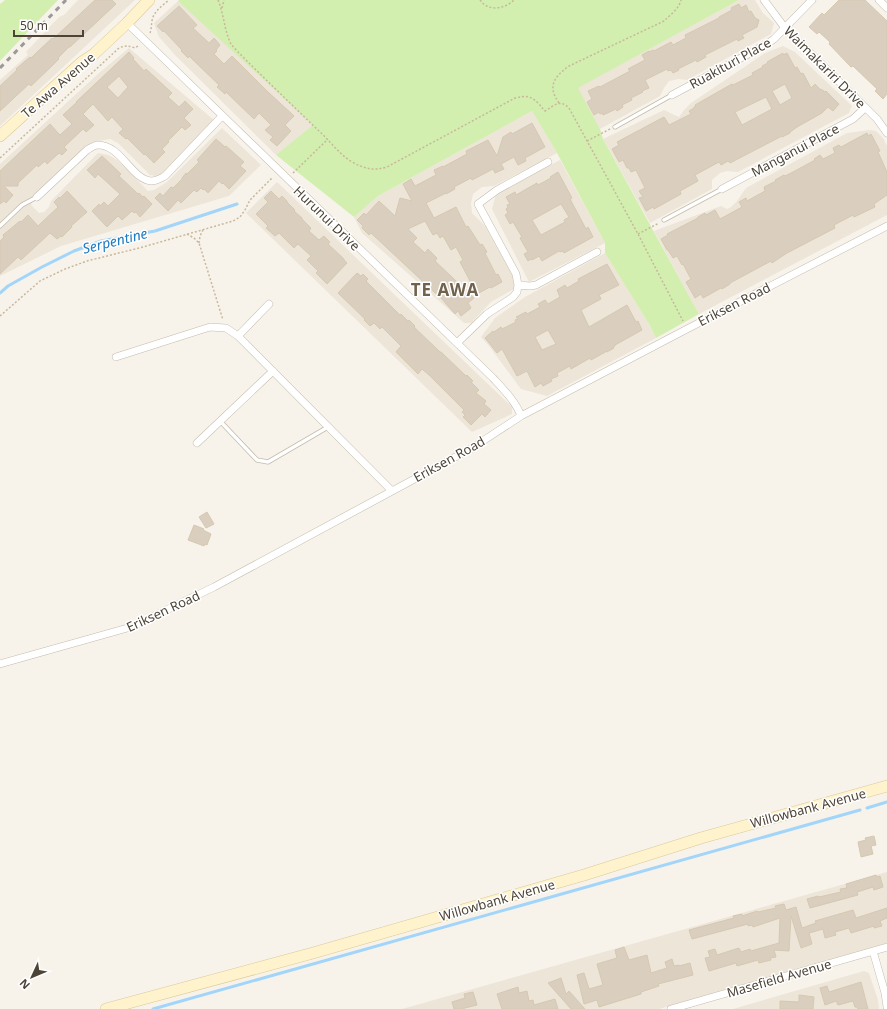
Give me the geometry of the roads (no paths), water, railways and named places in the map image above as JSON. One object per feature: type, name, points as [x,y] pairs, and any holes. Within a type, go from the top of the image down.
[{"type":"main road","name":"Te Awa Avenue","points":[[0,136],[82,62],[94,54],[149,0]]},
{"type":"main road","name":"Willowbank Avenue","points":[[106,1009],[320,951],[584,875],[701,838],[887,786]]},
{"type":"street","name":"Waimakariri Drive","points":[[764,0],[785,28],[877,119],[887,134]]},
{"type":"street","name":"Ruakituri Place","points":[[672,95],[767,44],[774,39],[812,0]]},
{"type":"street","points":[[879,0],[887,8]]},
{"type":"street","name":"Hurunui Drive","points":[[127,23],[457,343],[505,391],[518,409],[521,416]]},
{"type":"street","name":"Manganui Place","points":[[722,189],[852,119],[865,108]]},
{"type":"street","points":[[37,198],[87,150],[97,145],[114,151],[137,174],[151,181],[158,180],[166,176],[222,116]]},
{"type":"street","points":[[457,343],[487,314],[513,297],[517,292],[518,285],[516,274],[478,204],[497,190],[548,162]]},
{"type":"street","name":"Eriksen Road","points":[[0,664],[131,627],[214,588],[472,448],[521,416],[687,328],[887,226]]},
{"type":"street","points":[[518,285],[536,285],[597,252]]},
{"type":"street","points":[[238,336],[269,304]]},
{"type":"street","points":[[116,357],[210,327],[226,328],[238,336],[392,491]]},
{"type":"street","points":[[197,443],[273,371]]},
{"type":"street","name":"Masefield Avenue","points":[[671,1009],[887,947]]},
{"type":"street","points":[[873,951],[885,994],[887,1007]]},
{"type":"lane","points":[[615,127],[672,95]]},
{"type":"lane","points":[[664,220],[722,189]]},
{"type":"lane","points":[[0,226],[22,205],[37,198]]},
{"type":"lane","points":[[220,421],[257,460],[268,462],[328,427]]},
{"type":"waterway","name":"Serpentine","points":[[0,293],[8,286],[74,251],[101,241],[155,231],[237,204]]},
{"type":"waterway","points":[[867,808],[887,802]]},
{"type":"waterway","points":[[153,1009],[860,810]]},
{"type":"railway","points":[[0,68],[66,0]]},
{"type":"district","name":"TE AWA","points":[[445,290]]}]
